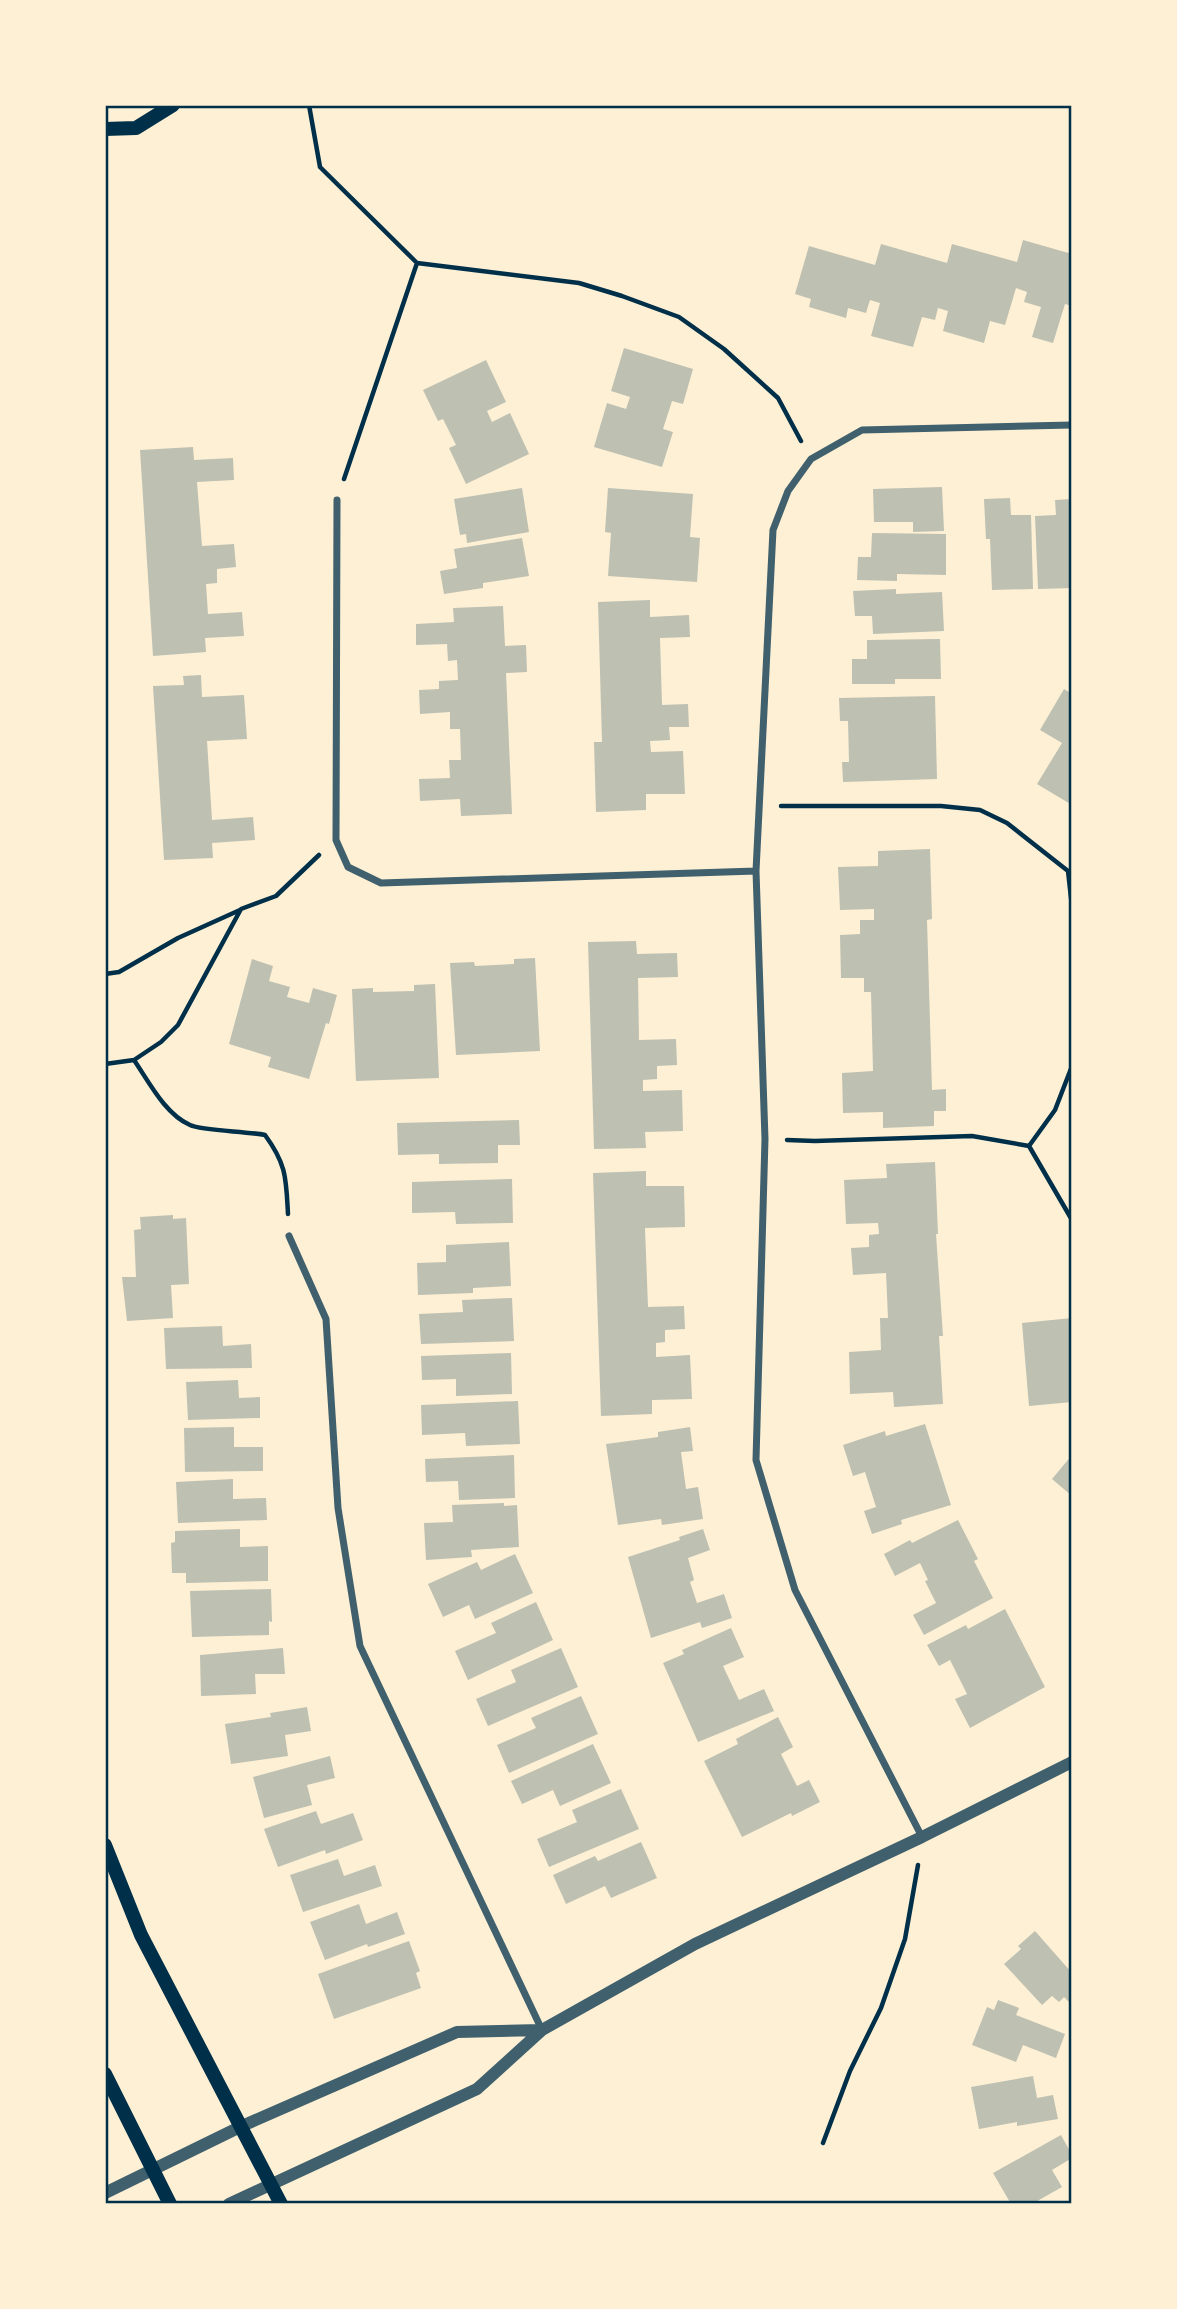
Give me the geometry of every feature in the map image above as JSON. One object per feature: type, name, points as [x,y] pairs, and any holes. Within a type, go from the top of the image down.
[{"type":"main road","points":[[105,129],[135,128],[173,105]]},
{"type":"main road","points":[[105,1845],[141,1935],[281,2204]]},
{"type":"main road","points":[[105,2074],[170,2204]]},
{"type":"street","points":[[922,1837],[794,1590],[756,1460],[765,1139],[756,871],[773,530],[788,491],[811,459],[862,430],[1072,425]]},
{"type":"street","points":[[337,500],[336,840],[348,867],[381,883],[756,871]]},
{"type":"street","points":[[289,1236],[326,1318],[338,1508],[360,1646],[542,2030]]},
{"type":"street","points":[[229,2204],[477,2089],[542,2030],[695,1944],[922,1837],[1072,1762]]},
{"type":"street","points":[[105,2193],[151,2168],[242,2126],[457,2032],[542,2030]]},
{"type":"path","points":[[309,105],[320,167],[417,263],[579,283],[679,317],[724,349],[778,398],[811,459]]},
{"type":"path","points":[[337,500],[417,263]]},
{"type":"path","points":[[758,806],[941,806],[980,810],[1007,823],[1070,870],[1072,906]]},
{"type":"path","points":[[105,974],[119,972],[178,938],[276,896],[336,840]]},
{"type":"path","points":[[105,1064],[134,1060],[161,1042],[178,1025],[241,909]]},
{"type":"path","points":[[134,1060],[177,1116],[192,1126],[265,1135],[279,1154],[286,1178],[289,1236]]},
{"type":"path","points":[[1029,1146],[1055,1110],[1072,1066]]},
{"type":"path","points":[[765,1139],[815,1141],[972,1136],[1029,1146],[1072,1220]]},
{"type":"path","points":[[823,2143],[850,2071],[881,2008],[905,1939],[922,1837]]},
{"type":"building","points":[[1023,240],[1072,254],[1072,306],[1065,304],[1053,343],[1032,337],[1041,307],[1024,302],[1027,292],[1016,288],[1005,325],[990,321],[984,343],[943,331],[948,311],[938,308],[935,320],[922,317],[913,347],[871,336],[880,303],[870,300],[866,313],[848,308],[846,318],[809,307],[811,299],[795,294],[809,246],[875,265],[881,244],[947,263],[952,244],[1017,262]]},
{"type":"building","points":[[624,348],[693,369],[683,404],[672,401],[663,429],[673,432],[662,467],[594,447],[607,403],[626,409],[630,397],[611,391]]},
{"type":"building","points":[[486,360],[506,402],[487,411],[492,422],[510,413],[529,454],[466,484],[449,448],[456,445],[443,419],[438,421],[423,390]]},
{"type":"building","points":[[193,447],[194,460],[233,458],[234,480],[197,482],[202,546],[234,544],[236,567],[217,569],[217,583],[206,584],[208,614],[242,612],[244,636],[205,638],[206,652],[153,656],[140,450]]},
{"type":"building","points":[[942,487],[944,531],[913,532],[913,522],[874,522],[873,489]]},
{"type":"building","points":[[522,488],[529,532],[467,543],[466,534],[460,535],[454,499]]},
{"type":"building","points":[[608,488],[693,494],[690,537],[700,538],[697,582],[608,576],[611,533],[605,532]]},
{"type":"building","points":[[1010,498],[1011,515],[1031,515],[1033,589],[992,590],[990,539],[986,539],[984,499]]},
{"type":"building","points":[[1072,499],[1072,588],[1038,589],[1035,516],[1056,515],[1055,500]]},
{"type":"building","points":[[872,533],[946,534],[946,575],[897,574],[897,581],[857,580],[858,557],[871,557]]},
{"type":"building","points":[[522,538],[529,576],[483,583],[483,588],[444,594],[440,571],[457,568],[454,549]]},
{"type":"building","points":[[896,589],[896,594],[942,592],[944,631],[873,634],[872,616],[855,616],[853,591]]},
{"type":"building","points":[[650,600],[650,617],[689,615],[690,637],[660,638],[662,705],[688,704],[689,727],[669,727],[670,740],[650,741],[651,752],[683,751],[685,794],[646,794],[646,810],[596,812],[594,742],[602,742],[598,602]]},
{"type":"building","points":[[503,606],[505,646],[526,645],[527,672],[506,673],[512,814],[461,816],[460,799],[420,801],[419,779],[450,778],[449,760],[461,760],[460,729],[450,729],[450,712],[420,714],[419,690],[439,689],[439,681],[458,680],[457,660],[448,661],[447,644],[416,645],[416,624],[454,622],[453,608]]},
{"type":"building","points":[[940,639],[941,679],[895,679],[895,684],[852,684],[852,659],[867,659],[867,640]]},
{"type":"building","points":[[201,675],[202,697],[244,695],[247,739],[207,741],[212,820],[253,817],[255,840],[212,843],[213,858],[164,860],[153,686],[184,685],[183,676]]},
{"type":"building","points":[[1064,689],[1072,694],[1072,805],[1037,784],[1062,743],[1040,730]]},
{"type":"building","points":[[935,696],[937,779],[843,782],[842,762],[849,762],[848,721],[840,721],[839,698]]},
{"type":"building","points":[[930,849],[932,919],[927,920],[932,1090],[946,1089],[946,1111],[934,1111],[934,1126],[883,1128],[883,1112],[843,1113],[842,1073],[873,1071],[871,992],[864,992],[864,978],[841,978],[840,935],[860,934],[860,920],[874,920],[874,909],[840,910],[838,867],[878,866],[878,851]]},
{"type":"building","points":[[636,941],[637,954],[677,953],[678,977],[638,978],[639,1040],[676,1039],[677,1065],[657,1066],[657,1079],[643,1080],[643,1091],[682,1090],[683,1131],[645,1132],[646,1148],[594,1149],[588,942]]},
{"type":"building","points":[[535,958],[540,1051],[456,1055],[450,963],[474,962],[475,966],[514,964],[514,959]]},
{"type":"building","points":[[252,959],[273,966],[269,981],[290,987],[287,997],[309,1003],[313,988],[337,995],[309,1079],[268,1067],[271,1057],[229,1044]]},
{"type":"building","points":[[435,984],[439,1078],[356,1081],[352,989],[373,988],[373,992],[414,991],[414,985]]},
{"type":"building","points":[[519,1120],[520,1145],[498,1145],[498,1163],[439,1164],[439,1154],[398,1155],[397,1123]]},
{"type":"building","points":[[935,1162],[936,1234],[943,1336],[939,1336],[943,1404],[894,1407],[893,1392],[850,1394],[849,1352],[881,1350],[880,1318],[888,1318],[886,1273],[853,1275],[851,1248],[869,1247],[869,1235],[879,1234],[878,1223],[846,1224],[844,1180],[887,1178],[886,1164]]},
{"type":"building","points":[[646,1171],[646,1186],[684,1186],[685,1227],[645,1228],[648,1307],[684,1306],[685,1329],[665,1330],[665,1342],[656,1343],[656,1357],[690,1355],[692,1399],[652,1400],[652,1414],[601,1416],[593,1173]]},
{"type":"building","points":[[512,1179],[513,1223],[456,1224],[455,1212],[412,1213],[412,1182]]},
{"type":"building","points":[[173,1215],[173,1219],[186,1218],[189,1284],[171,1285],[173,1318],[127,1321],[122,1277],[136,1277],[134,1230],[141,1229],[140,1217]]},
{"type":"building","points":[[509,1242],[511,1286],[473,1288],[473,1293],[418,1295],[417,1263],[446,1262],[446,1245]]},
{"type":"building","points":[[512,1298],[514,1341],[421,1344],[419,1314],[463,1312],[462,1300]]},
{"type":"building","points":[[1072,1318],[1072,1402],[1029,1406],[1022,1323]]},
{"type":"building","points":[[222,1326],[223,1346],[251,1344],[252,1368],[166,1369],[164,1328]]},
{"type":"building","points":[[511,1353],[512,1394],[456,1396],[456,1379],[422,1380],[421,1356]]},
{"type":"building","points":[[238,1380],[239,1398],[260,1397],[260,1418],[188,1420],[186,1382]]},
{"type":"building","points":[[518,1401],[520,1444],[466,1446],[465,1433],[422,1435],[421,1405]]},
{"type":"building","points":[[925,1424],[951,1505],[901,1520],[902,1524],[872,1534],[864,1511],[876,1507],[865,1472],[853,1476],[843,1445],[885,1431],[886,1436]]},
{"type":"building","points":[[234,1427],[234,1447],[263,1447],[263,1471],[185,1472],[184,1428]]},
{"type":"building","points":[[690,1427],[693,1451],[681,1452],[686,1489],[698,1487],[703,1519],[662,1525],[661,1519],[618,1525],[606,1444],[658,1437],[658,1432]]},
{"type":"building","points":[[514,1455],[515,1498],[459,1500],[458,1481],[426,1482],[425,1459]]},
{"type":"building","points":[[1072,1455],[1072,1496],[1052,1479]]},
{"type":"building","points":[[233,1479],[233,1499],[266,1498],[267,1520],[178,1523],[176,1482]]},
{"type":"building","points":[[504,1503],[504,1506],[517,1505],[519,1547],[471,1550],[472,1557],[426,1560],[424,1523],[453,1522],[452,1505]]},
{"type":"building","points":[[958,1520],[978,1559],[974,1561],[993,1598],[924,1635],[913,1615],[936,1603],[920,1563],[895,1576],[884,1554]]},
{"type":"building","points":[[240,1529],[240,1547],[268,1546],[268,1581],[186,1583],[186,1573],[172,1573],[171,1543],[175,1542],[175,1531]]},
{"type":"building","points":[[703,1529],[710,1550],[688,1558],[694,1580],[690,1582],[697,1603],[724,1594],[732,1618],[702,1628],[700,1622],[651,1638],[628,1557],[680,1540],[679,1537]]},
{"type":"building","points":[[515,1554],[533,1593],[475,1619],[469,1605],[443,1617],[428,1584],[477,1562],[481,1570]]},
{"type":"building","points":[[271,1589],[272,1622],[269,1621],[269,1635],[192,1637],[190,1591]]},
{"type":"building","points":[[536,1602],[553,1640],[468,1680],[455,1651],[496,1633],[491,1623]]},
{"type":"building","points":[[1005,1609],[1045,1687],[970,1728],[955,1699],[967,1694],[950,1660],[939,1666],[927,1645],[966,1625],[968,1629]]},
{"type":"building","points":[[731,1628],[744,1657],[723,1666],[739,1700],[764,1689],[774,1711],[698,1742],[663,1663],[684,1654],[682,1650]]},
{"type":"building","points":[[283,1648],[285,1674],[255,1674],[256,1694],[201,1696],[200,1655]]},
{"type":"building","points":[[561,1648],[578,1687],[488,1726],[476,1699],[516,1682],[511,1670]]},
{"type":"building","points":[[581,1696],[598,1734],[509,1773],[497,1745],[536,1728],[531,1718]]},
{"type":"building","points":[[307,1707],[311,1731],[285,1735],[288,1756],[231,1764],[225,1724],[271,1717],[270,1713]]},
{"type":"building","points":[[778,1717],[793,1747],[781,1754],[797,1786],[809,1780],[820,1802],[742,1837],[704,1761],[738,1744],[736,1739]]},
{"type":"building","points":[[593,1744],[611,1783],[560,1806],[553,1790],[522,1804],[511,1781]]},
{"type":"building","points":[[330,1756],[335,1778],[307,1785],[312,1805],[264,1818],[253,1777]]},
{"type":"building","points":[[621,1789],[639,1829],[549,1867],[537,1839],[577,1822],[572,1810]]},
{"type":"building","points":[[316,1811],[321,1824],[353,1813],[363,1840],[326,1854],[325,1850],[278,1867],[264,1829]]},
{"type":"building","points":[[641,1842],[657,1878],[611,1898],[605,1886],[566,1904],[553,1875],[595,1856],[598,1861]]},
{"type":"building","points":[[338,1859],[344,1876],[375,1865],[382,1886],[303,1912],[290,1875]]},
{"type":"building","points":[[359,1904],[366,1924],[397,1912],[405,1934],[368,1947],[367,1944],[325,1960],[310,1922]]},
{"type":"building","points":[[1035,1931],[1072,1973],[1072,2005],[1064,1997],[1059,2002],[1052,1996],[1042,2005],[1004,1964],[1021,1949],[1018,1946]]},
{"type":"building","points":[[409,1941],[420,1971],[416,1973],[421,1988],[334,2019],[318,1974]]},
{"type":"building","points":[[998,2000],[1019,2008],[1016,2015],[1065,2034],[1056,2058],[1023,2045],[1016,2062],[972,2045],[987,2007],[994,2010]]},
{"type":"building","points":[[1033,2076],[1037,2098],[1053,2095],[1058,2119],[1017,2126],[1017,2122],[979,2129],[971,2087]]},
{"type":"building","points":[[1061,2135],[1072,2155],[1072,2158],[1052,2170],[1062,2187],[1032,2204],[1011,2204],[993,2173]]}]
